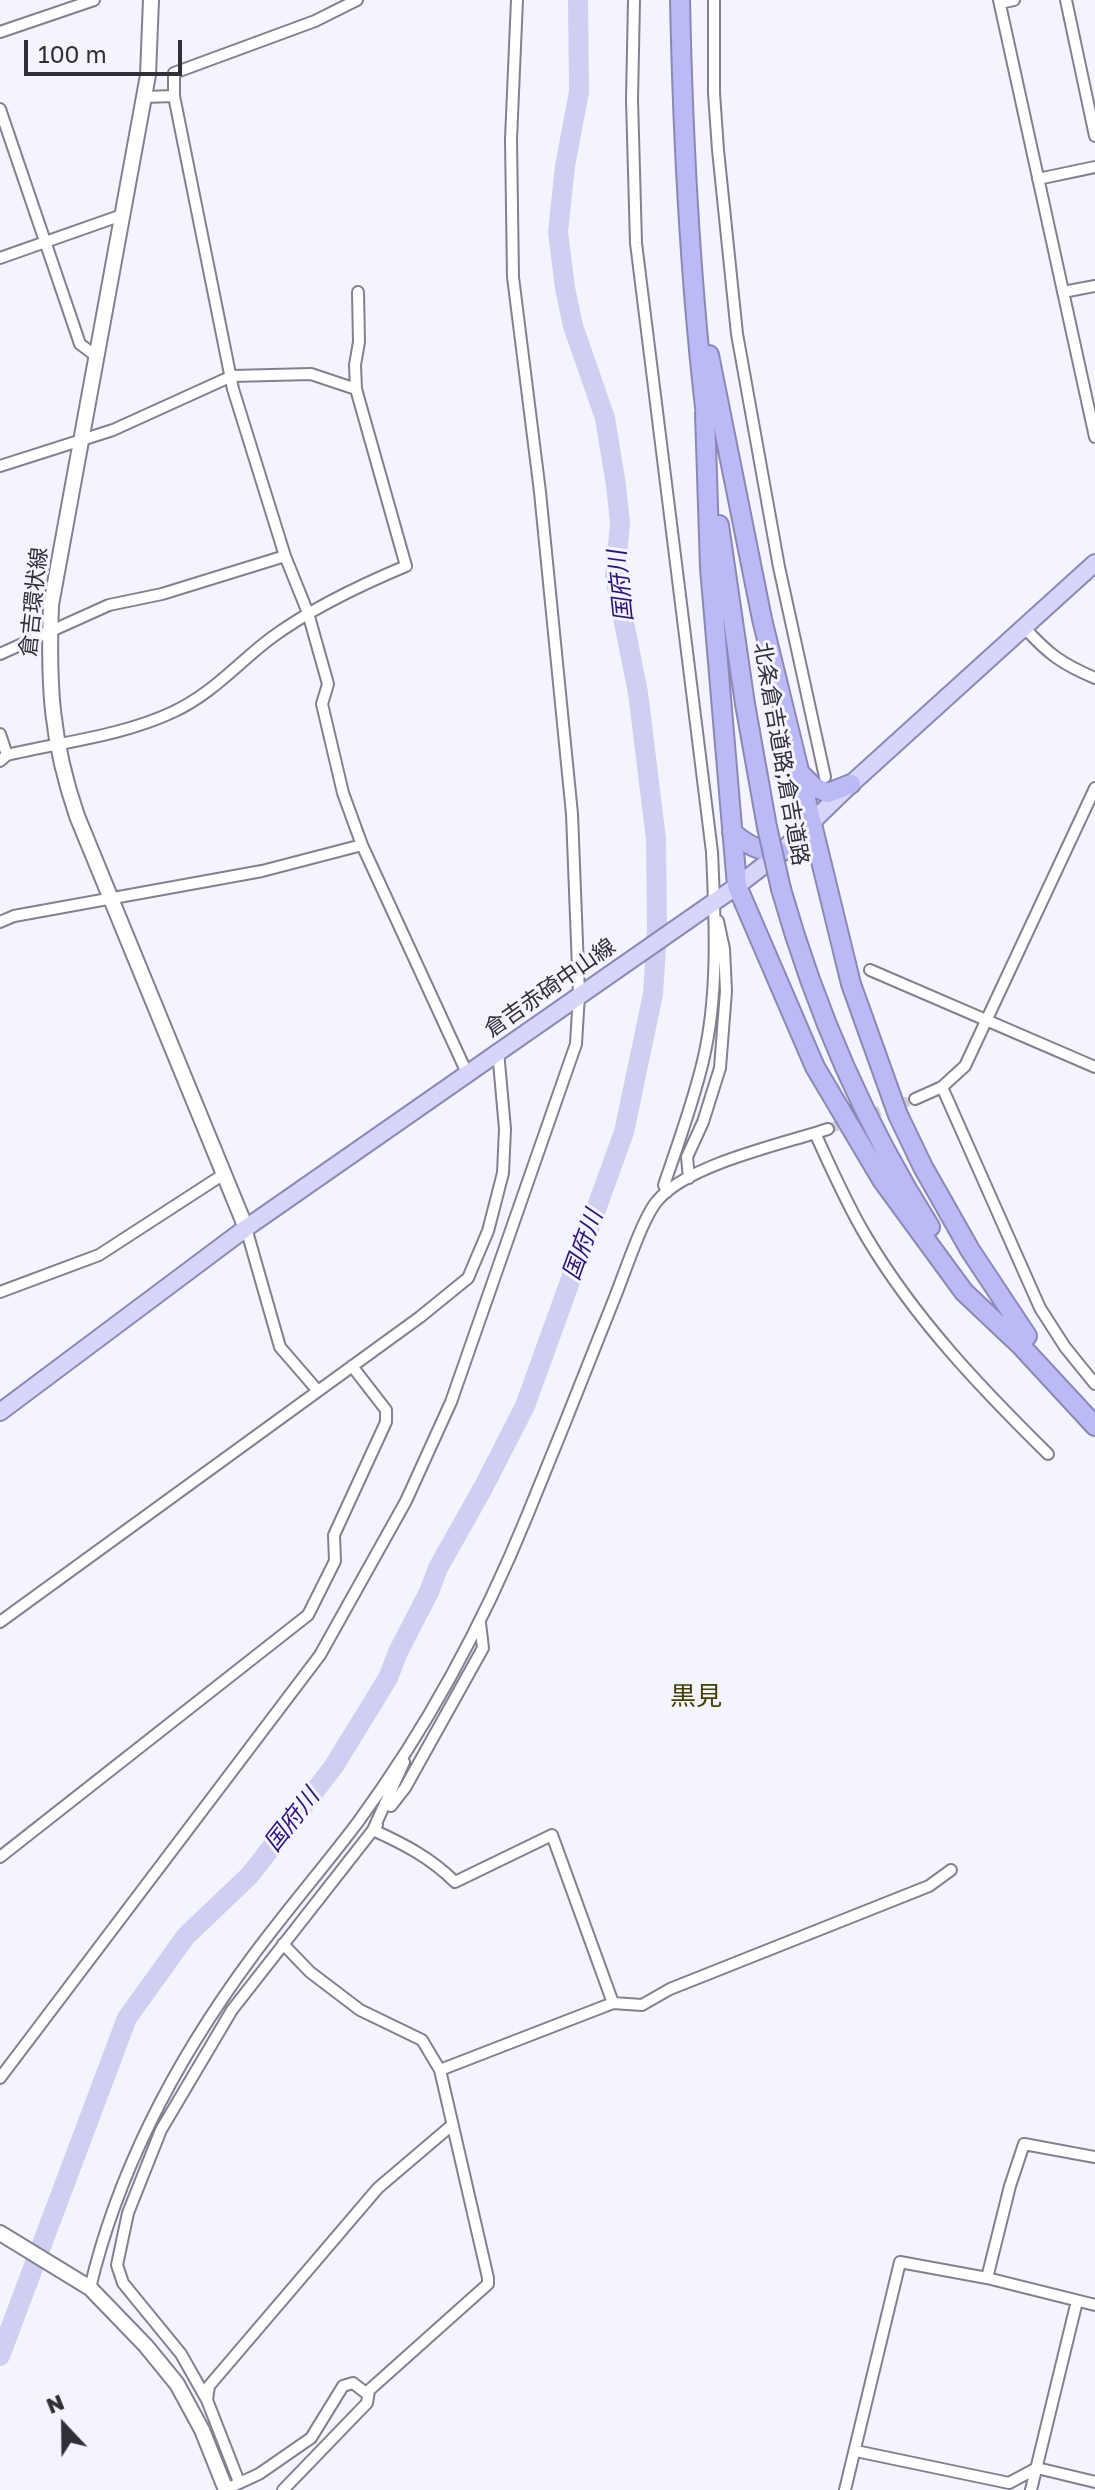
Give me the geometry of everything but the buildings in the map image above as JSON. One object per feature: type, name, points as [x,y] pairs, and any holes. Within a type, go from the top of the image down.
[{"type":"highway","name":"北条倉吉道路;倉吉道路","points":[[680,0],[694,315],[705,413],[745,704],[800,955],[822,1017],[874,1130],[932,1230],[1095,1426]]},
{"type":"highway","name":"北条倉吉道路;倉吉道路","points":[[690,0],[699,215],[709,355],[731,546],[773,825]]},
{"type":"highway","points":[[709,355],[755,588],[851,984],[898,1115],[943,1205],[1022,1340]]},
{"type":"highway","points":[[705,413],[710,568],[737,886],[815,1067],[882,1180],[964,1292],[1022,1340]]},
{"type":"highway","points":[[801,774],[814,787],[828,793],[851,784]]},
{"type":"highway","points":[[732,832],[746,844],[765,852],[781,852]]},
{"type":"highway","name":"北条倉吉道路;倉吉道路","points":[[1022,1340],[1095,1411]]},
{"type":"main road","name":"倉吉環状線","points":[[151,0],[148,75],[51,605],[50,698],[63,774],[109,899],[246,1228]]},
{"type":"main road","name":"倉吉赤碕中山線","points":[[0,1412],[246,1228],[708,907],[781,852],[851,784],[1095,563]]},
{"type":"main road","points":[[0,2233],[90,2288],[139,2338],[177,2384],[229,2487]]},
{"type":"street","points":[[0,32],[94,0]]},
{"type":"street","points":[[357,0],[315,21],[174,73],[174,96],[233,389],[285,556],[308,613],[328,684],[322,704],[343,793],[362,845],[467,1073]]},
{"type":"street","points":[[0,2078],[320,1655],[406,1501],[451,1402],[576,1044],[584,991],[572,814],[555,631],[513,277],[511,139],[517,0]]},
{"type":"street","points":[[634,0],[632,100],[636,243],[712,852],[708,907],[712,995],[704,1059],[664,1185],[667,1192]]},
{"type":"street","points":[[714,0],[714,93],[737,334],[779,567],[825,777]]},
{"type":"street","points":[[1014,0],[1000,2],[1095,437]]},
{"type":"street","points":[[1066,0],[1095,136]]},
{"type":"street","points":[[144,97],[174,96]]},
{"type":"street","points":[[0,109],[80,344],[96,356]]},
{"type":"street","points":[[1038,179],[1095,167]]},
{"type":"street","points":[[0,258],[122,215]]},
{"type":"street","points":[[1063,292],[1095,286]]},
{"type":"street","points":[[0,734],[4,758],[128,728],[174,712],[223,681],[269,640],[308,613],[359,585],[406,566],[356,389],[358,292]]},
{"type":"street","points":[[0,466],[113,430],[232,376],[311,374],[356,389]]},
{"type":"street","points":[[0,654],[109,605],[162,594],[285,556]]},
{"type":"street","points":[[1024,627],[1065,666],[1095,678]]},
{"type":"street","points":[[915,1099],[942,1087],[965,1066],[1095,788]]},
{"type":"street","points":[[0,922],[14,916],[262,871],[362,845]]},
{"type":"street","points":[[689,1178],[687,1157],[703,1122],[720,1068],[724,949],[708,907]]},
{"type":"street","points":[[870,970],[1095,1067]]},
{"type":"street","points":[[0,1622],[468,1278],[481,1250],[503,1173],[505,1129],[498,1051]]},
{"type":"street","points":[[942,1087],[1040,1308],[1065,1347],[1095,1384]]},
{"type":"street","points":[[90,2288],[98,2252],[119,2191],[149,2120],[203,2027],[251,1958],[358,1821],[405,1752],[440,1696],[480,1620],[524,1522],[631,1256],[657,1201],[689,1178],[726,1162],[828,1129]]},
{"type":"street","points":[[815,1133],[867,1238],[898,1285],[935,1335],[979,1386],[1048,1454]]},
{"type":"street","points":[[0,1292],[99,1255],[224,1174]]},
{"type":"street","points":[[246,1228],[280,1347],[318,1391]]},
{"type":"street","points":[[0,1857],[308,1615],[335,1561],[334,1535],[386,1422],[386,1410],[352,1366]]},
{"type":"street","points":[[283,1944],[310,1972],[360,2010],[422,2040],[440,2070],[488,2284],[369,2391],[366,2393],[353,2383],[343,2386],[311,2438],[259,2474],[229,2487],[207,2400],[181,2354],[123,2283],[117,2265],[128,2213],[161,2130],[232,2010],[283,1944],[373,1830],[405,1788],[483,1648],[480,1620]]},
{"type":"street","points":[[373,1830],[397,1782],[405,1752]]},
{"type":"street","points":[[373,1830],[408,1845],[437,1864],[455,1882],[552,1835],[613,2003]]},
{"type":"street","points":[[440,2070],[613,2003],[642,2005],[670,1989],[929,1886],[951,1870]]},
{"type":"street","points":[[207,2400],[209,2386],[378,2188],[452,2125]]},
{"type":"street","points":[[987,2278],[1024,2144],[1095,2157]]},
{"type":"street","points":[[845,2490],[900,2262],[987,2278],[1095,2305]]},
{"type":"street","points":[[1031,2490],[1077,2301]]},
{"type":"street","points":[[283,2490],[367,2403],[369,2391]]},
{"type":"street","points":[[856,2451],[1009,2483],[1037,2468],[1095,2482]]},
{"type":"waterway","name":"国府川","points":[[0,2356],[127,2018],[186,1936],[250,1875],[334,1766],[388,1678],[438,1568],[525,1406],[624,1132],[653,994],[657,929],[656,839],[638,693],[615,577],[620,523],[616,485],[605,418],[573,326],[558,232],[565,166],[579,92],[578,0]]},
{"type":"tunnel","points":[[828,1129],[915,1099]]},
{"type":"district","name":"黒見","points":[[696,1697]]}]
